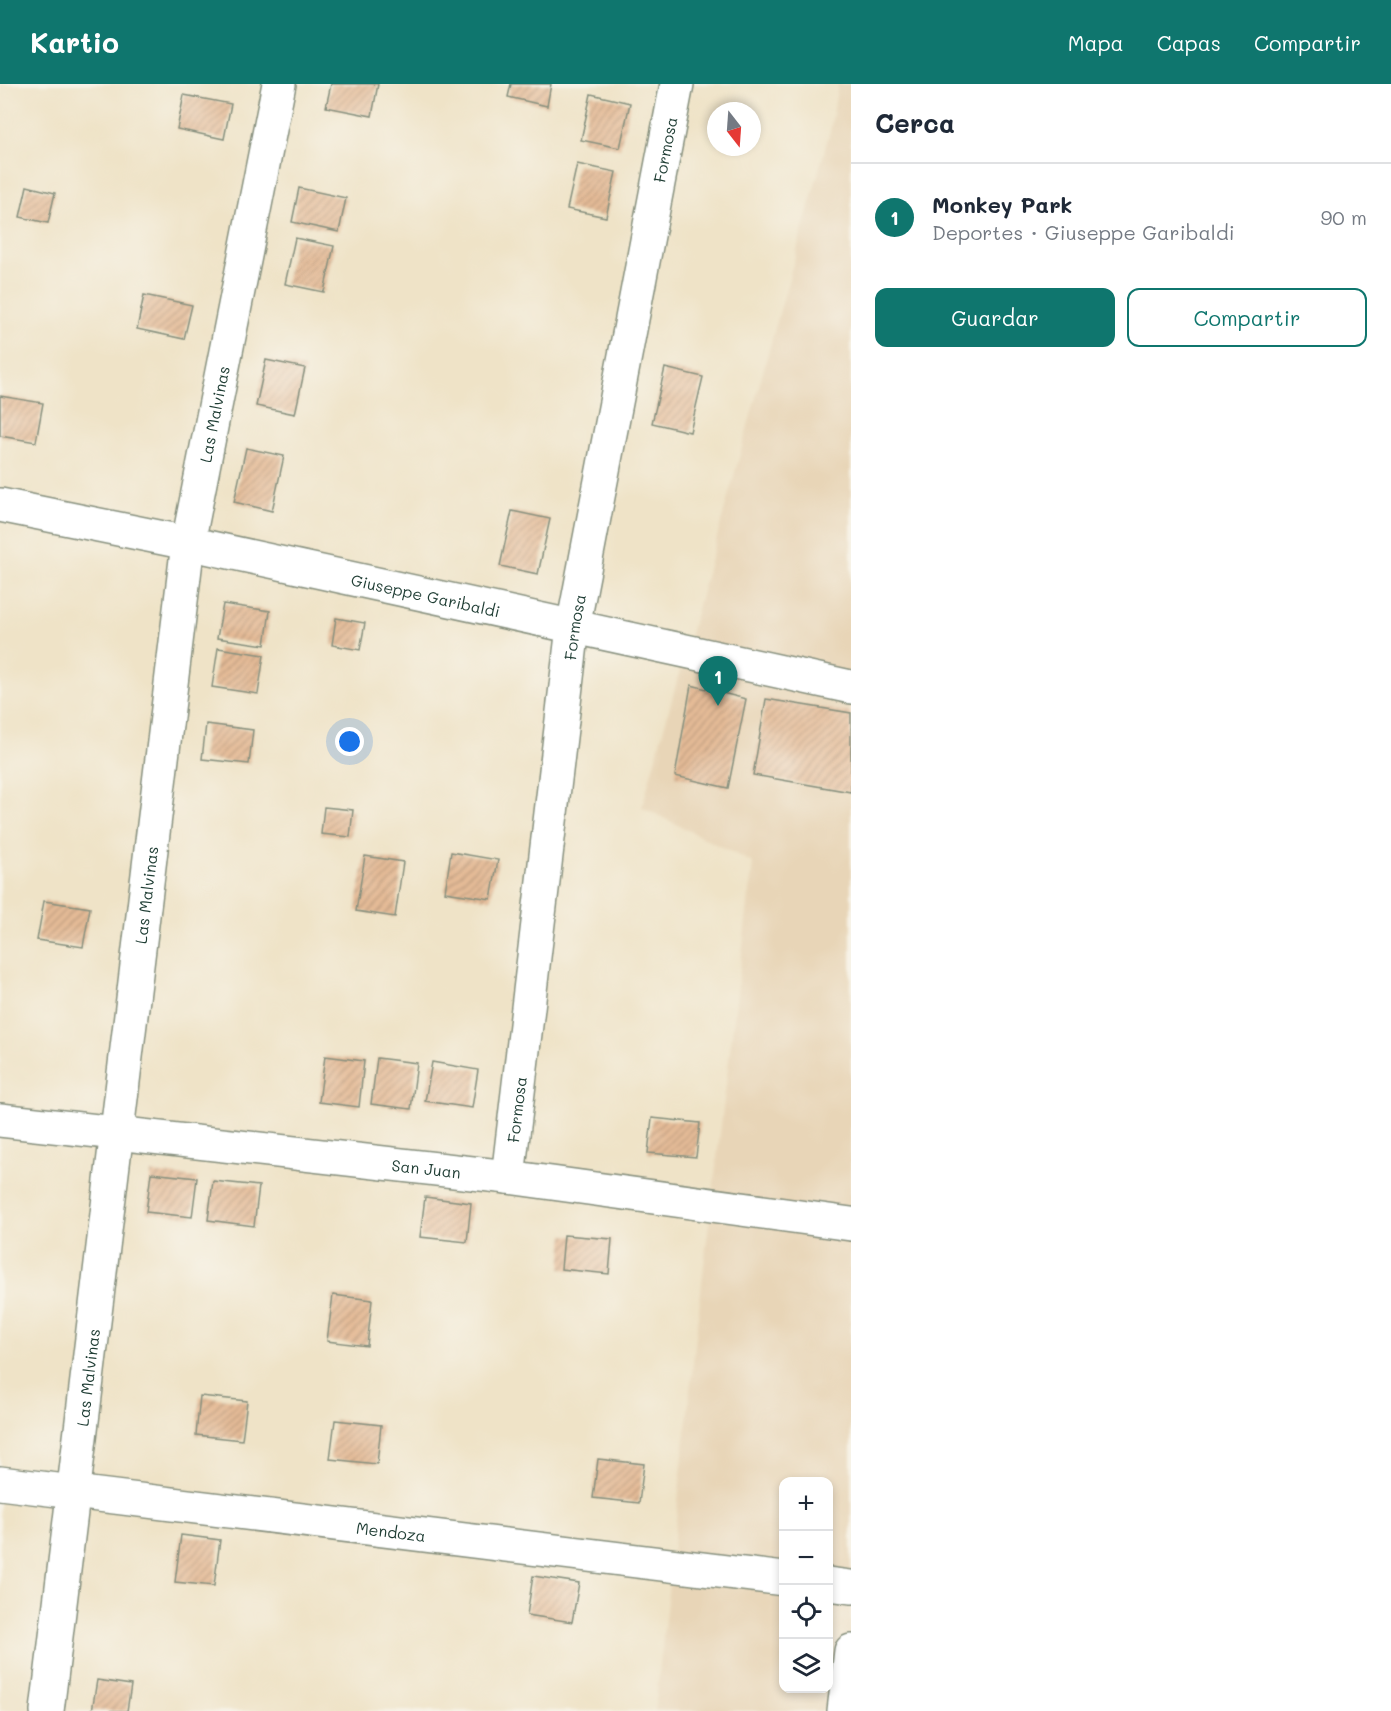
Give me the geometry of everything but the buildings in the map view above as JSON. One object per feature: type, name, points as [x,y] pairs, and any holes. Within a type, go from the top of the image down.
[{"type":"street","name":"Las Malvinas","points":[[47,1711],[188,543],[279,84]]},
{"type":"street","name":"Formosa","points":[[508,1177],[573,627],[676,84]]},
{"type":"street","name":"Giuseppe Garibaldi","points":[[0,505],[188,543],[851,687]]},
{"type":"street","name":"San Juan","points":[[0,1120],[117,1135],[508,1177],[851,1224]]},
{"type":"street","name":"Mendoza","points":[[0,1483],[779,1579]]},
{"type":"street","points":[[833,1585],[851,1587]]},
{"type":"street","points":[[844,1711],[851,1651]]},
{"type":"shaded area","points":[[838,84],[851,84],[851,1711],[655,1711],[703,1273],[753,863],[642,807],[831,127]]},
{"type":"place","name":"Monkey Park","points":[[718,706]]}]
